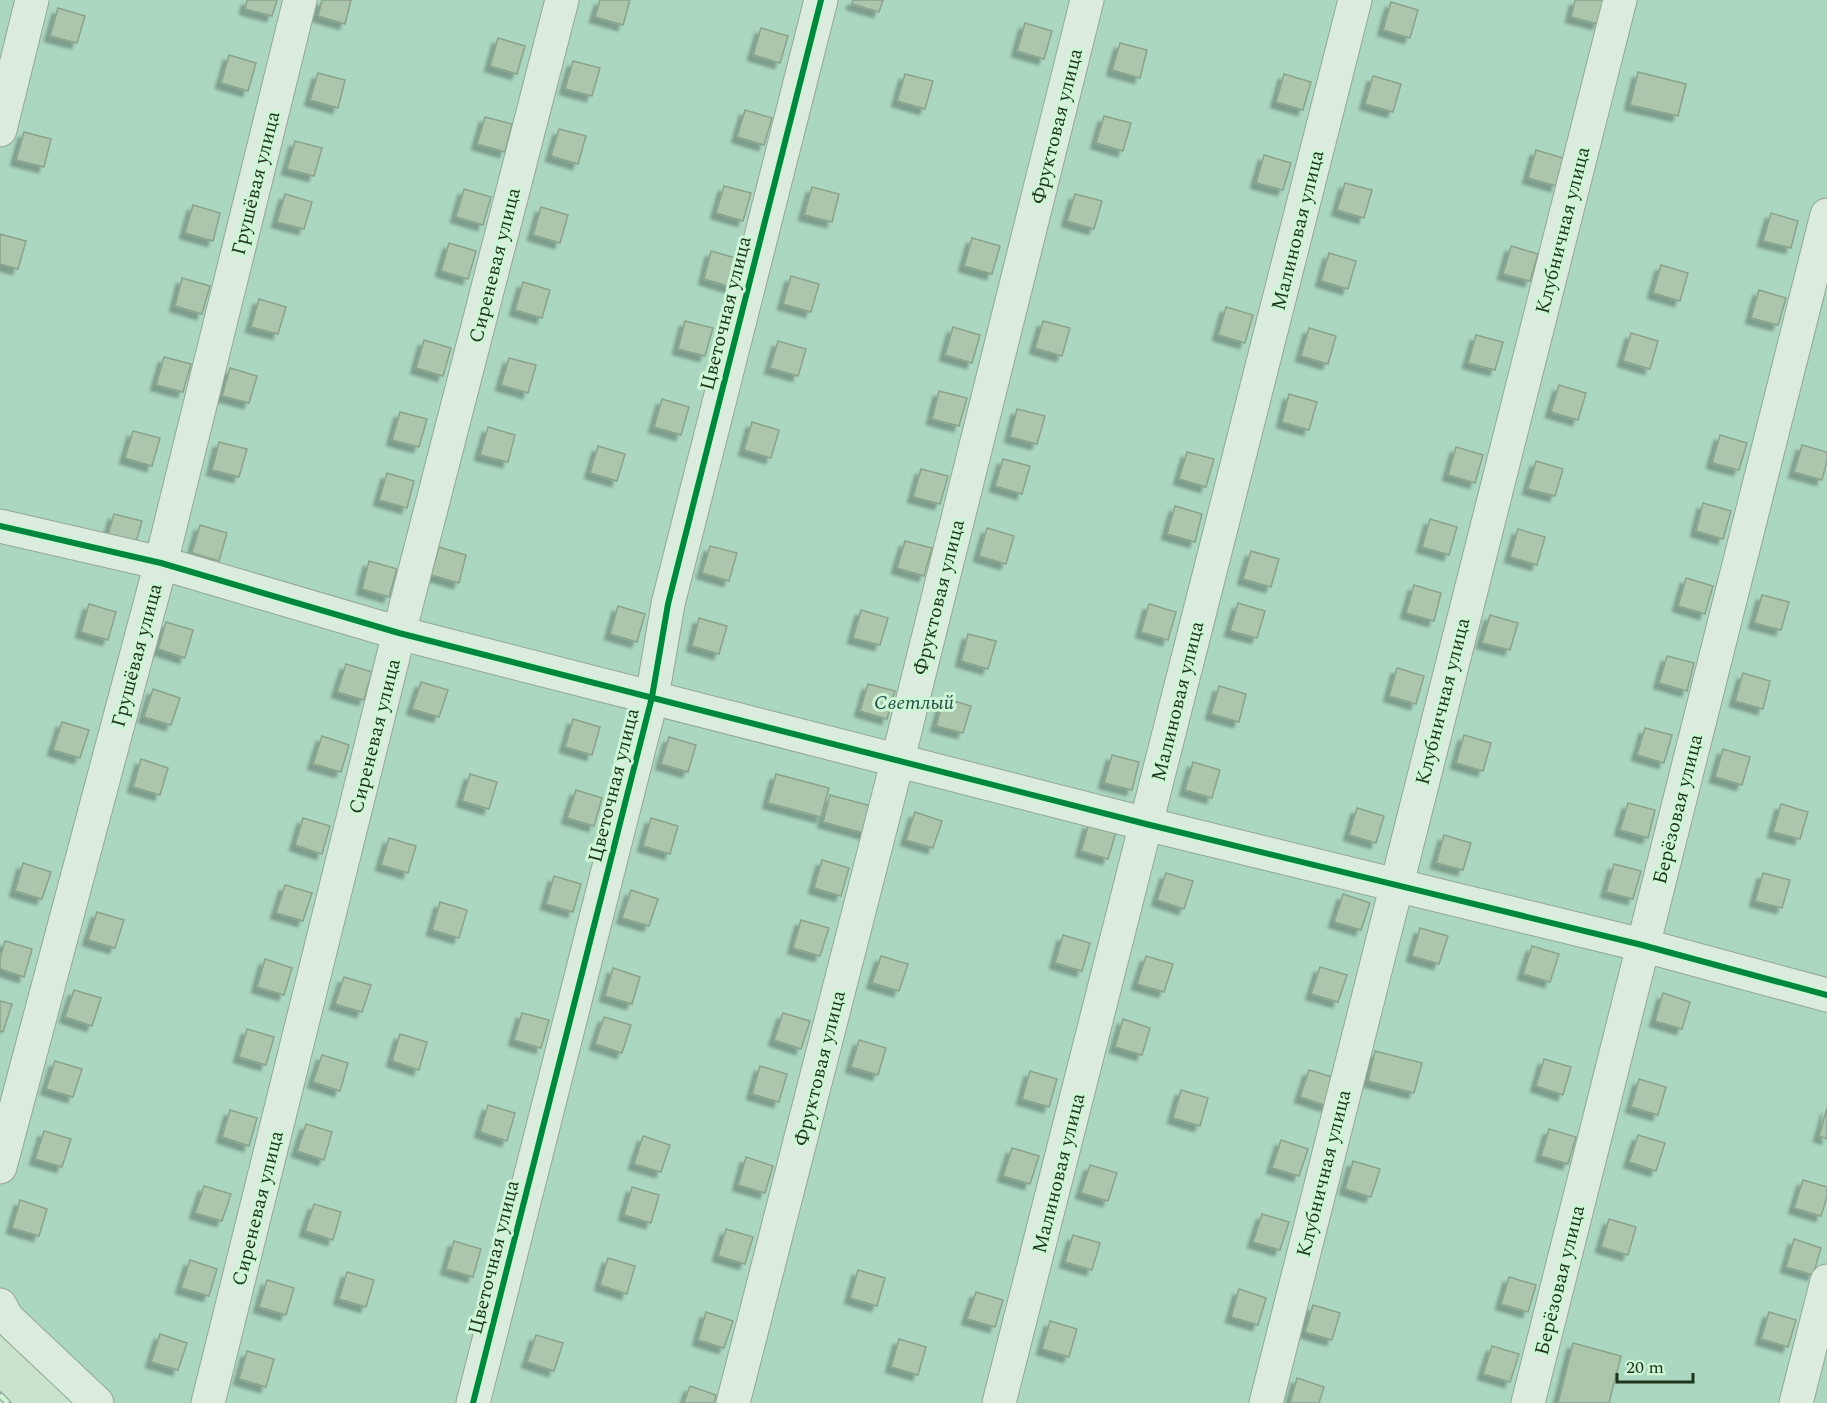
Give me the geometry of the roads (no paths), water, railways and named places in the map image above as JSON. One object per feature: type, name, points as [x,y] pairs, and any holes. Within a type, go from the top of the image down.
[{"type":"street","points":[[0,130],[32,0]]},
{"type":"street","name":"Грушёвая улица","points":[[0,1167],[161,563],[300,0]]},
{"type":"street","name":"Сиреневая улица","points":[[208,1403],[399,633],[562,0]]},
{"type":"street","name":"Цветочная улица","points":[[473,1403],[652,697],[669,604],[821,0]]},
{"type":"street","name":"Фруктовая улица","points":[[733,1403],[898,759],[1087,0]]},
{"type":"street","name":"Малиновая улица","points":[[999,1403],[1355,0]]},
{"type":"street","name":"Клубничная улица","points":[[1266,1403],[1620,0]]},
{"type":"street","name":"Берёзовая улица","points":[[1528,1403],[1827,215]]},
{"type":"street","points":[[0,526],[161,563],[399,633],[898,759],[1146,825],[1642,945],[1827,995]]},
{"type":"street","points":[[1796,1403],[1827,1281]]},
{"type":"street","points":[[0,1305],[7,1318],[97,1403]]},
{"type":"railway","points":[[0,1395],[8,1403]]},
{"type":"park label","name":"Светлый","points":[[914,702]]}]
